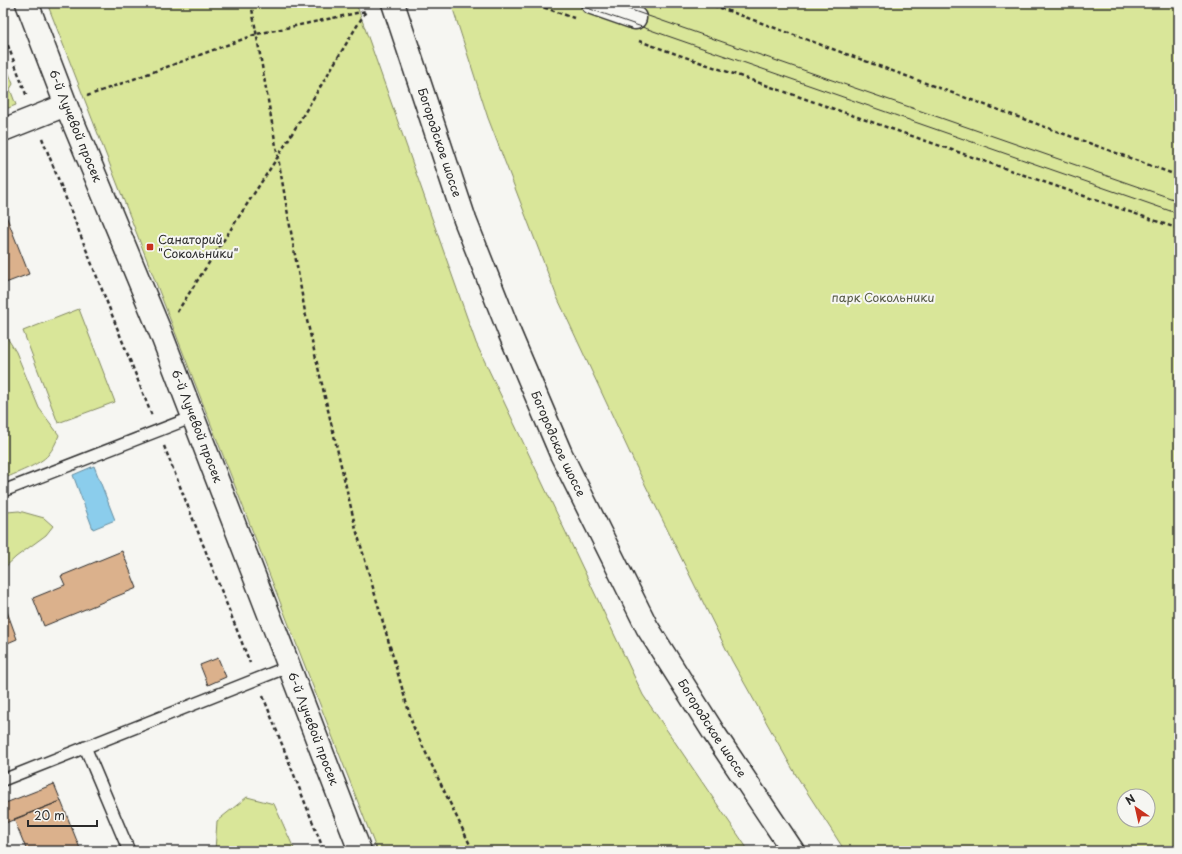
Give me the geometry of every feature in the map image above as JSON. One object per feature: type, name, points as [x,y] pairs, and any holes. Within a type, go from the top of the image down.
[{"type":"street","name":"6-й Лучевой просек","points":[[27,3],[66,105],[162,336],[360,851]]},
{"type":"street","name":"Богородское шоссе","points":[[393,3],[465,220],[510,334],[561,454],[647,627],[714,734],[793,851]]},
{"type":"street","points":[[592,3],[635,18]]},
{"type":"street","points":[[3,130],[66,105]]},
{"type":"lane","points":[[3,491],[193,417]]},
{"type":"lane","points":[[3,780],[290,666]]},
{"type":"lane","points":[[85,747],[129,851]]},
{"type":"path","points":[[251,3],[305,312],[356,529],[414,726],[474,851]]},
{"type":"path","points":[[531,3],[576,19]]},
{"type":"path","points":[[707,3],[1179,176]]},
{"type":"path","points":[[66,105],[89,95],[257,34],[366,11],[278,155],[162,336]]},
{"type":"path","points":[[636,40],[1179,229]]},
{"type":"green space","points":[[47,3],[356,3],[476,343],[643,695],[749,851],[377,851]]},
{"type":"green space","name":"парк Сокольники","points":[[456,3],[1179,3],[1179,851],[845,851],[796,775],[732,661],[635,464],[557,297],[488,118],[453,9]]},
{"type":"green space","points":[[3,58],[13,84],[10,89],[16,105],[3,110]]},
{"type":"green space","points":[[79,309],[115,402],[58,423],[23,331]]},
{"type":"green space","points":[[3,331],[16,352],[39,408],[59,435],[53,448],[40,462],[3,479]]},
{"type":"green space","points":[[19,511],[44,518],[53,526],[46,535],[16,557],[3,569],[3,513]]},
{"type":"green space","points":[[247,797],[274,804],[295,851],[215,851],[217,821]]},
{"type":"water","points":[[94,466],[115,520],[93,529],[73,475]]},
{"type":"building","points":[[3,208],[29,274],[3,284]]},
{"type":"building","points":[[122,551],[137,588],[44,626],[33,598],[65,585],[61,576]]},
{"type":"building","points":[[5,606],[17,639],[3,645],[3,607]]},
{"type":"building","points":[[218,658],[226,677],[208,685],[200,665]]},
{"type":"building","points":[[54,784],[61,801],[3,824],[3,804]]},
{"type":"building","points":[[61,801],[81,851],[27,851],[14,819]]},
{"type":"tram line","points":[[573,3],[1179,214]]},
{"type":"tram line","points":[[611,3],[1179,201]]},
{"type":"place","name":"Санаторий \"Сокольники\"","points":[[150,247]]}]
